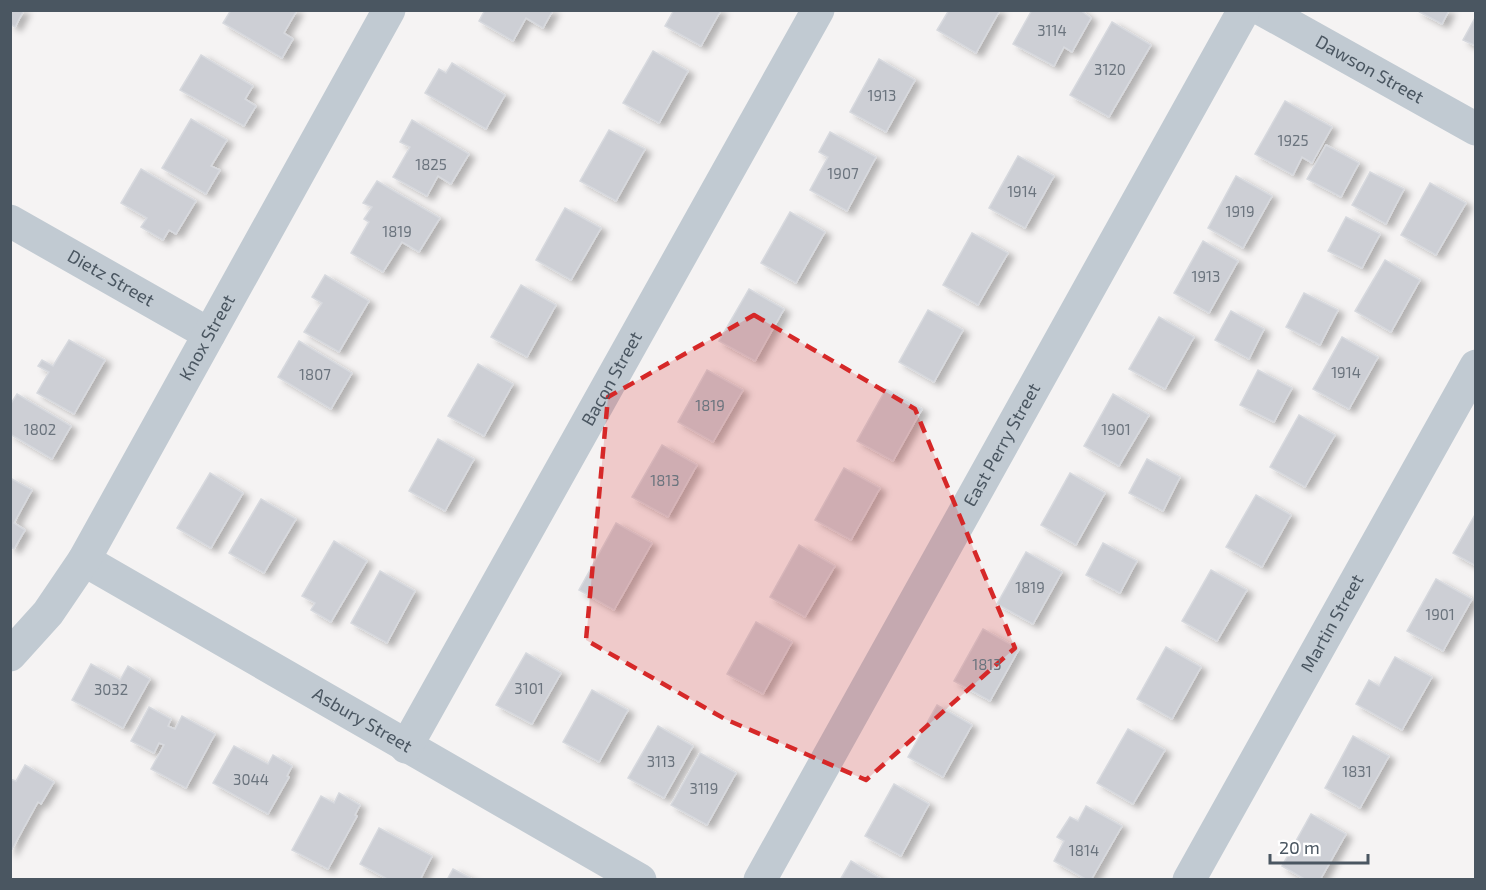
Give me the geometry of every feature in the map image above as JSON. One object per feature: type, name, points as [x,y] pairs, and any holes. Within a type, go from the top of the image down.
[{"type":"street","name":"Knox Street","points":[[10,655],[48,613],[84,560],[389,10]]},
{"type":"street","name":"Bacon Street","points":[[406,747],[818,10]]},
{"type":"street","name":"East Perry Street","points":[[760,879],[1244,10]]},
{"type":"street","name":"Dawson Street","points":[[1263,10],[1476,129]]},
{"type":"street","name":"Dietz Street","points":[[10,221],[209,334]]},
{"type":"street","name":"Martin Street","points":[[1189,879],[1476,366]]},
{"type":"street","name":"Asbury Street","points":[[84,560],[406,747],[640,879]]},
{"type":"highlighted area","points":[[754,315],[915,409],[1015,648],[866,780],[725,719],[586,640],[608,397]]},
{"type":"building","points":[[10,10],[24,10],[15,27],[10,24]]},
{"type":"building","points":[[231,10],[297,10],[284,33],[293,39],[282,58],[223,23]]},
{"type":"building","points":[[485,10],[553,10],[543,28],[526,18],[513,41],[479,21]]},
{"type":"building","points":[[674,10],[721,10],[701,46],[665,26]]},
{"type":"building","points":[[949,10],[1000,10],[976,53],[937,30]]},
{"type":"building","points":[[1032,10],[1080,10],[1091,18],[1072,52],[1064,47],[1054,66],[1013,44]]},
{"type":"building","points":[[1416,10],[1449,10],[1442,24]]},
{"type":"building","points":[[1476,16],[1476,46],[1463,40]]},
{"type":"building","points":[[1112,22],[1151,45],[1109,117],[1070,95]]},
{"type":"building","points":[[653,51],[688,71],[659,123],[623,103]]},
{"type":"building","points":[[201,55],[253,86],[245,99],[256,106],[244,126],[180,90]]},
{"type":"building","points":[[879,59],[915,80],[886,132],[850,112]]},
{"type":"building","points":[[452,63],[505,95],[486,129],[425,93],[439,69],[446,73]]},
{"type":"building","points":[[1285,101],[1332,127],[1312,163],[1302,157],[1293,175],[1255,154]]},
{"type":"building","points":[[191,119],[227,140],[211,166],[220,170],[206,194],[162,168]]},
{"type":"building","points":[[412,120],[469,154],[451,184],[438,176],[427,196],[393,177],[410,147],[400,142]]},
{"type":"building","points":[[609,130],[645,149],[616,201],[580,181]]},
{"type":"building","points":[[830,132],[876,157],[847,211],[810,190],[828,157],[819,152]]},
{"type":"building","points":[[1326,145],[1359,163],[1341,197],[1307,179]]},
{"type":"building","points":[[1018,156],[1054,176],[1025,228],[989,208]]},
{"type":"building","points":[[141,169],[196,201],[176,234],[169,230],[163,240],[141,227],[147,218],[121,203]]},
{"type":"building","points":[[1370,172],[1404,189],[1386,224],[1352,205]]},
{"type":"building","points":[[1236,176],[1272,196],[1243,248],[1208,228]]},
{"type":"building","points":[[377,181],[440,218],[419,252],[402,242],[383,272],[351,253],[369,222],[364,219],[372,207],[363,203]]},
{"type":"building","points":[[1430,183],[1466,203],[1436,255],[1401,235]]},
{"type":"building","points":[[565,208],[601,228],[571,280],[536,260]]},
{"type":"building","points":[[790,212],[825,232],[796,283],[761,263]]},
{"type":"building","points":[[1346,217],[1380,234],[1362,268],[1328,251]]},
{"type":"building","points":[[972,233],[1008,253],[978,305],[943,285]]},
{"type":"building","points":[[1203,241],[1238,261],[1209,313],[1174,293]]},
{"type":"building","points":[[1385,260],[1420,280],[1391,332],[1355,311]]},
{"type":"building","points":[[325,275],[369,301],[339,352],[304,332],[322,303],[312,297]]},
{"type":"building","points":[[521,285],[556,305],[527,357],[491,337]]},
{"type":"building","points":[[749,289],[784,309],[755,361],[719,341]]},
{"type":"building","points":[[1304,293],[1338,310],[1320,345],[1286,327]]},
{"type":"building","points":[[928,310],[963,330],[934,382],[899,362]]},
{"type":"building","points":[[1231,311],[1264,329],[1249,359],[1215,340]]},
{"type":"building","points":[[1159,317],[1194,337],[1165,389],[1129,369]]},
{"type":"building","points":[[1342,337],[1378,357],[1349,409],[1313,389]]},
{"type":"building","points":[[69,340],[105,360],[74,414],[37,393],[49,372],[38,366],[42,360],[53,366]]},
{"type":"building","points":[[299,341],[352,373],[331,409],[278,377]]},
{"type":"building","points":[[478,364],[513,384],[484,436],[448,416]]},
{"type":"building","points":[[707,370],[743,390],[713,442],[678,422]]},
{"type":"building","points":[[1258,370],[1292,388],[1274,422],[1240,405]]},
{"type":"building","points":[[886,389],[922,409],[893,461],[857,441]]},
{"type":"building","points":[[17,394],[71,426],[52,459],[10,434],[10,405]]},
{"type":"building","points":[[1113,394],[1149,415],[1119,466],[1084,446]]},
{"type":"building","points":[[1299,415],[1335,435],[1305,487],[1270,467]]},
{"type":"building","points":[[438,439],[474,459],[445,511],[409,491]]},
{"type":"building","points":[[662,445],[697,465],[668,517],[632,497]]},
{"type":"building","points":[[1147,459],[1180,477],[1163,511],[1129,493]]},
{"type":"building","points":[[844,468],[880,488],[851,540],[815,520]]},
{"type":"building","points":[[210,473],[243,493],[211,548],[177,528]]},
{"type":"building","points":[[1070,473],[1105,493],[1076,545],[1041,525]]},
{"type":"building","points":[[10,478],[32,490],[14,523],[25,530],[14,549],[10,547]]},
{"type":"building","points":[[1256,495],[1291,515],[1262,567],[1226,547]]},
{"type":"building","points":[[261,499],[296,519],[264,573],[229,553]]},
{"type":"building","points":[[1476,513],[1476,566],[1453,553]]},
{"type":"building","points":[[616,523],[652,543],[614,610],[579,590]]},
{"type":"building","points":[[334,541],[367,561],[331,622],[311,610],[315,603],[302,596]]},
{"type":"building","points":[[1103,543],[1137,561],[1120,593],[1086,575]]},
{"type":"building","points":[[799,545],[835,566],[805,617],[770,597]]},
{"type":"building","points":[[1026,552],[1062,572],[1033,624],[997,604]]},
{"type":"building","points":[[1211,570],[1247,590],[1217,641],[1182,621]]},
{"type":"building","points":[[380,571],[415,591],[387,643],[351,623]]},
{"type":"building","points":[[1436,579],[1472,599],[1443,651],[1407,631]]},
{"type":"building","points":[[756,622],[792,642],[763,694],[727,674]]},
{"type":"building","points":[[983,629],[1019,649],[990,701],[954,681]]},
{"type":"building","points":[[1166,647],[1201,667],[1172,719],[1137,699]]},
{"type":"building","points":[[526,653],[561,673],[532,724],[496,705]]},
{"type":"building","points":[[1395,657],[1432,677],[1402,730],[1356,704],[1369,680],[1379,686]]},
{"type":"building","points":[[91,664],[120,680],[128,666],[150,679],[123,728],[72,700]]},
{"type":"building","points":[[592,690],[628,710],[599,762],[563,742]]},
{"type":"building","points":[[937,705],[972,725],[943,777],[908,757]]},
{"type":"building","points":[[149,707],[171,719],[168,726],[175,729],[182,716],[215,734],[186,788],[151,769],[164,745],[159,743],[154,753],[131,741]]},
{"type":"building","points":[[658,726],[693,746],[664,798],[628,778]]},
{"type":"building","points":[[1128,729],[1165,750],[1133,804],[1097,783]]},
{"type":"building","points":[[1353,736],[1389,756],[1360,808],[1325,788]]},
{"type":"building","points":[[234,746],[268,764],[273,755],[292,766],[287,776],[289,777],[268,814],[213,783]]},
{"type":"building","points":[[700,753],[736,773],[707,825],[671,805]]},
{"type":"building","points":[[25,765],[54,782],[41,804],[38,802],[10,853],[10,779],[16,781]]},
{"type":"building","points":[[894,784],[929,804],[901,856],[865,836]]},
{"type":"building","points":[[339,793],[360,805],[355,815],[357,816],[328,869],[292,850],[321,796],[334,803]]},
{"type":"building","points":[[1086,806],[1122,826],[1091,880],[1087,880],[1054,861],[1064,841],[1057,837],[1070,817],[1078,821]]},
{"type":"building","points":[[1311,814],[1346,834],[1320,880],[1306,880],[1282,866]]},
{"type":"building","points":[[379,828],[432,856],[420,880],[389,880],[360,864]]},
{"type":"building","points":[[851,861],[883,880],[840,880]]},
{"type":"building","points":[[453,869],[474,880],[447,880]]}]
